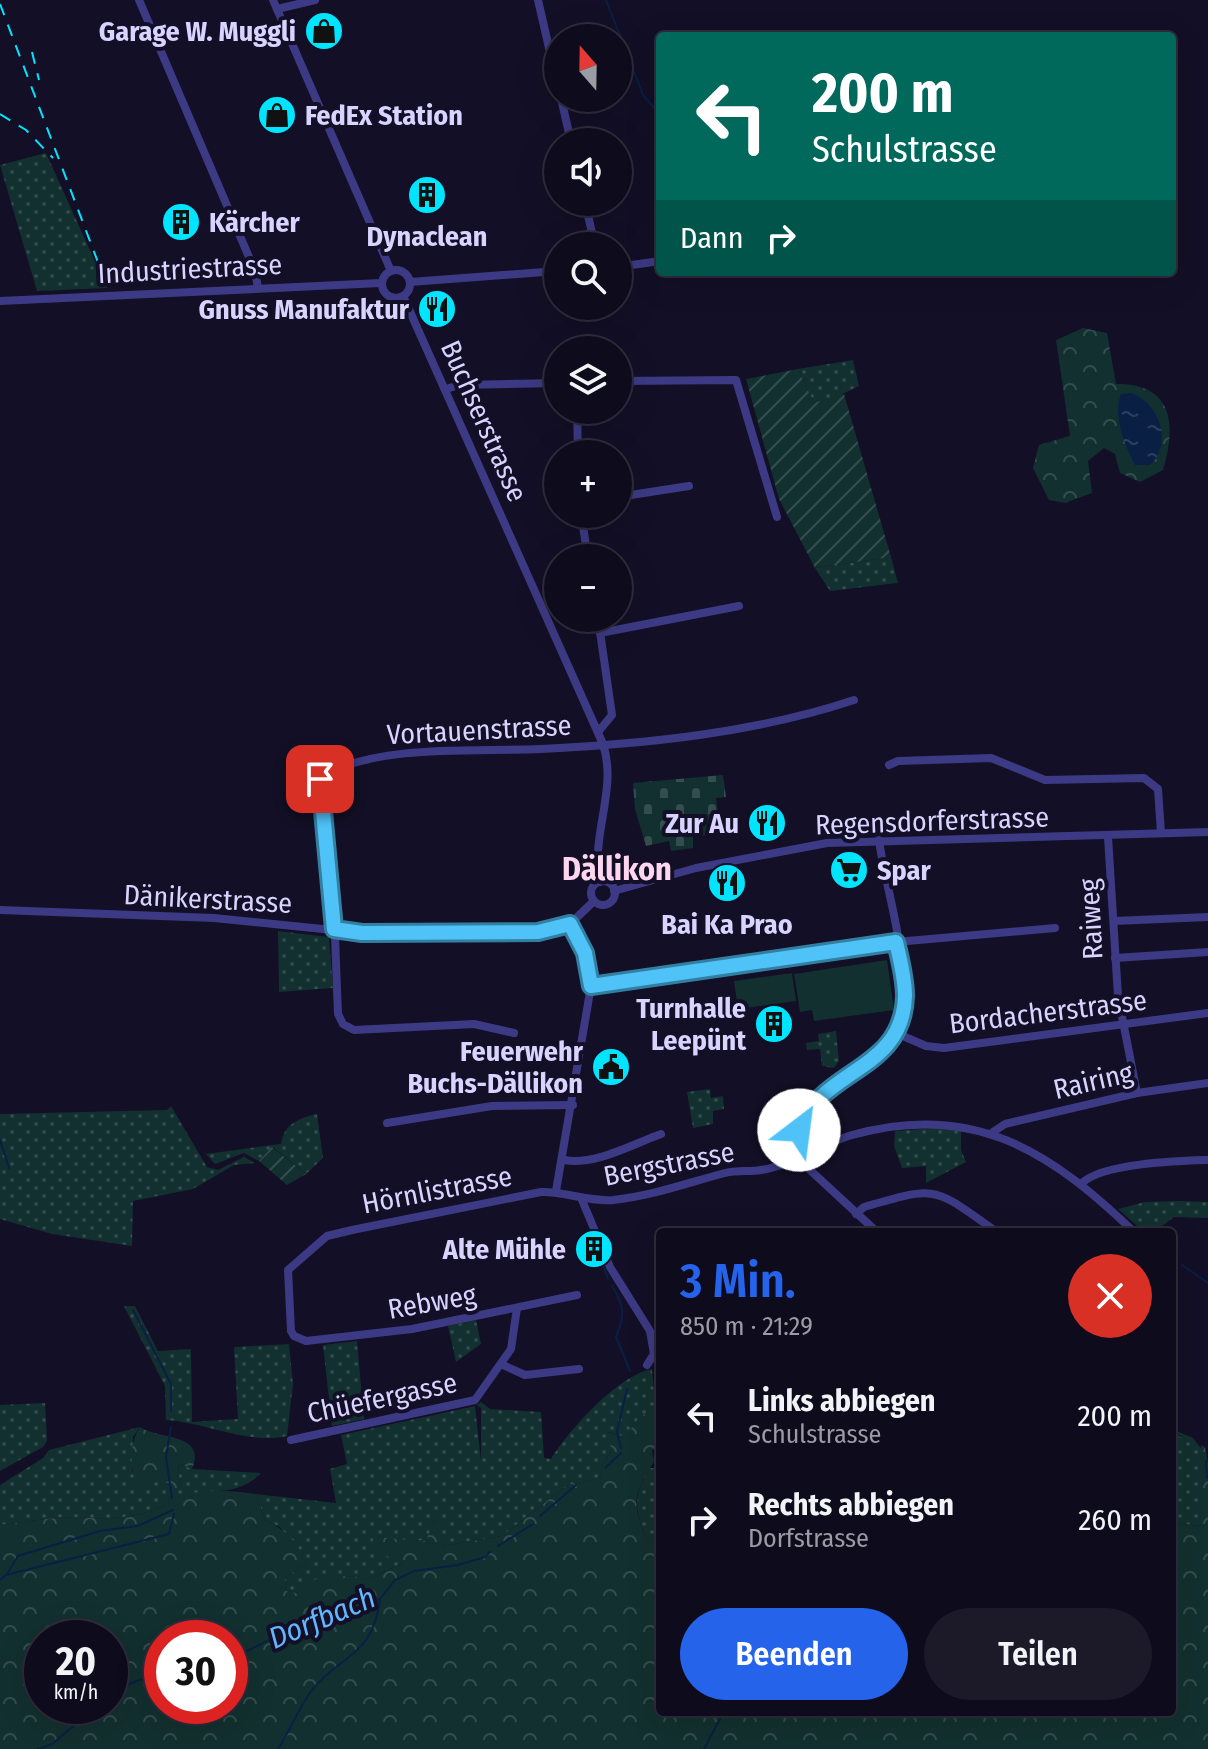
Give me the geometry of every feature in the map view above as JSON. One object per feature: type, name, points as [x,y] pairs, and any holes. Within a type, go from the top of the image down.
[{"type":"street","points":[[139,0],[255,271],[258,288]]},
{"type":"street","points":[[315,0],[275,4],[391,271]]},
{"type":"street","points":[[538,0],[544,26]]},
{"type":"street","points":[[632,265],[656,262]]},
{"type":"street","points":[[391,271],[405,273],[410,282]]},
{"type":"street","points":[[391,271],[381,283],[388,296],[403,296],[410,282]]},
{"type":"street","points":[[410,282],[544,272]]},
{"type":"street","name":"Industriestrasse","points":[[0,301],[381,283]]},
{"type":"street","name":"Buchserstrasse","points":[[403,296],[603,744],[609,768],[599,842],[600,882]]},
{"type":"street","points":[[632,381],[736,380],[777,517]]},
{"type":"street","points":[[446,389],[459,385],[544,383]]},
{"type":"street","points":[[632,495],[689,486]]},
{"type":"street","points":[[598,732],[612,715],[600,633],[739,606]]},
{"type":"street","points":[[603,744],[770,725],[854,700]]},
{"type":"street","name":"Vortauenstrasse","points":[[334,929],[320,789],[323,774],[376,758],[603,744]]},
{"type":"street","points":[[889,765],[898,761],[991,758],[1045,780],[1144,778],[1158,789],[1161,833]]},
{"type":"street","name":"Regensdorferstrasse","points":[[614,891],[751,856],[827,843],[1208,832]]},
{"type":"street","name":"Raiweg","points":[[1108,837],[1115,958],[1123,1025],[1137,1093]]},
{"type":"street","points":[[872,1228],[810,1170],[803,1155],[799,1130],[814,1100],[874,1060],[896,1033],[905,995],[879,840]]},
{"type":"street","points":[[600,882],[609,883],[614,891],[608,903],[594,901],[592,889],[600,882]]},
{"type":"street","points":[[556,1191],[564,1160],[591,986],[585,953],[570,924],[594,901]]},
{"type":"street","name":"Dänikerstrasse","points":[[0,910],[214,918],[362,933],[538,932],[570,924]]},
{"type":"street","points":[[1114,921],[1208,917]]},
{"type":"street","points":[[591,986],[896,942],[1055,928]]},
{"type":"street","points":[[334,929],[338,1014],[349,1029],[474,1024],[514,1033]]},
{"type":"street","points":[[1115,958],[1208,952]]},
{"type":"street","name":"Bordacherstrasse","points":[[896,1033],[926,1046],[944,1048],[1208,1013]]},
{"type":"street","name":"Rairing","points":[[993,1132],[1005,1124],[1137,1093],[1208,1083]]},
{"type":"street","points":[[387,1123],[492,1106],[573,1105]]},
{"type":"street","name":"Bergstrasse","points":[[556,1191],[582,1200],[661,1193],[725,1173],[764,1170],[847,1137],[894,1126],[940,1125],[993,1132],[1032,1151],[1082,1183],[1130,1228]]},
{"type":"street","points":[[564,1160],[577,1161],[611,1152],[661,1134]]},
{"type":"street","points":[[1082,1183],[1094,1176],[1155,1164],[1208,1160]]},
{"type":"street","name":"Hörnlistrasse","points":[[294,1336],[288,1270],[327,1236],[419,1214],[556,1191]]},
{"type":"street","points":[[856,1214],[864,1207],[925,1191],[951,1200],[991,1228]]},
{"type":"street","points":[[582,1200],[610,1267],[650,1331],[654,1354],[647,1365]]},
{"type":"street","name":"Rebweg","points":[[294,1336],[306,1341],[386,1332],[577,1295]]},
{"type":"street","name":"Chüefergasse","points":[[291,1440],[466,1405],[482,1394],[503,1365],[515,1337],[517,1308]]},
{"type":"street","points":[[503,1365],[525,1375],[579,1369]]},
{"type":"green space","points":[[46,153],[107,288],[37,291],[0,165]]},
{"type":"green space","points":[[1083,328],[1107,333],[1116,384],[1135,386],[1160,399],[1166,410],[1170,437],[1163,470],[1140,482],[1120,473],[1115,454],[1104,448],[1088,461],[1092,493],[1065,503],[1049,500],[1033,468],[1039,445],[1070,436],[1056,340]]},
{"type":"green space","points":[[853,360],[859,386],[824,403],[814,403],[798,369]]},
{"type":"green space","points":[[798,369],[814,403],[844,394],[891,557],[815,568],[779,499],[746,379]]},
{"type":"green space","points":[[891,557],[898,583],[830,591],[815,568]]},
{"type":"green space","points":[[723,775],[726,797],[716,798],[721,834],[693,836],[693,848],[671,851],[669,841],[646,846],[635,809],[633,783]]},
{"type":"green space","points":[[278,931],[329,937],[333,988],[279,992]]},
{"type":"green space","points":[[887,960],[894,1010],[814,1021],[812,1010],[800,1012],[794,974]]},
{"type":"green space","points":[[792,973],[796,1001],[738,1009],[734,981]]},
{"type":"green space","points":[[836,1031],[839,1061],[834,1068],[822,1066],[820,1049],[807,1050],[806,1043],[819,1041],[818,1034]]},
{"type":"green space","points":[[710,1089],[711,1098],[723,1096],[724,1109],[713,1111],[713,1124],[693,1128],[687,1092]]},
{"type":"green space","points":[[171,1106],[207,1167],[218,1170],[244,1157],[255,1163],[234,1165],[193,1189],[133,1201],[132,1246],[52,1234],[0,1219],[0,1114],[167,1110]]},
{"type":"green space","points":[[317,1114],[323,1158],[306,1174],[273,1147],[259,1161],[244,1153],[215,1164],[206,1154],[281,1144],[285,1131],[293,1123]]},
{"type":"green space","points":[[961,1130],[961,1150],[966,1162],[926,1183],[926,1166],[902,1168],[894,1146],[895,1131]]},
{"type":"green space","points":[[272,1147],[306,1174],[287,1185],[259,1161]]},
{"type":"green space","points":[[1145,1202],[1208,1202],[1208,1218],[1174,1217],[1159,1228],[1139,1228],[1118,1209]]},
{"type":"green space","points":[[124,1306],[135,1306],[158,1351],[191,1349],[192,1422],[238,1419],[234,1347],[289,1344],[293,1384],[287,1436],[257,1438],[166,1420],[165,1386]]},
{"type":"green space","points":[[476,1320],[481,1344],[456,1362],[448,1326]]},
{"type":"green space","points":[[357,1341],[364,1419],[332,1426],[323,1345]]},
{"type":"green space","points":[[652,1369],[656,1420],[625,1437],[607,1432],[612,1450],[601,1467],[602,1477],[566,1486],[502,1536],[442,1546],[442,1520],[434,1521],[427,1541],[405,1540],[405,1562],[368,1579],[347,1576],[299,1593],[286,1591],[285,1579],[306,1562],[280,1527],[265,1520],[256,1494],[336,1503],[330,1469],[347,1464],[341,1435],[475,1406],[481,1461],[481,1408],[477,1405],[481,1402],[490,1409],[541,1412],[544,1458],[551,1459],[596,1405],[638,1374]]},
{"type":"green space","points":[[45,1403],[47,1441],[43,1447],[0,1471],[0,1405]]},
{"type":"green space","points":[[641,1415],[656,1416],[656,1448],[652,1450],[654,1462],[641,1485],[636,1502],[649,1545],[656,1545],[656,1716],[1176,1716],[1176,1523],[1202,1526],[1201,1445],[1205,1447],[1208,1463],[1208,1749],[0,1749],[0,1525],[61,1517],[124,1517],[166,1505],[172,1494],[169,1483],[147,1481],[145,1487],[136,1485],[132,1455],[140,1427],[178,1439],[193,1449],[192,1469],[178,1463],[180,1488],[173,1499],[214,1491],[256,1494],[265,1520],[290,1537],[306,1562],[285,1579],[286,1591],[298,1593],[316,1579],[347,1576],[368,1579],[403,1563],[370,1549],[374,1537],[426,1541],[434,1521],[442,1519],[442,1546],[502,1536],[566,1486],[602,1477],[601,1467],[612,1450],[606,1432],[625,1437]]},
{"type":"green space","points":[[140,1427],[133,1437],[132,1472],[147,1481],[169,1482],[172,1494],[166,1505],[124,1517],[61,1517],[0,1525],[0,1485],[43,1458],[49,1450]]},
{"type":"green space","points":[[1176,1431],[1193,1438],[1203,1451],[1202,1526],[1176,1523]]},
{"type":"green space","points":[[178,1463],[192,1469],[261,1473],[241,1486],[172,1500],[180,1488]]},
{"type":"green space","points":[[650,1468],[656,1468],[656,1545],[649,1545],[638,1515],[637,1498]]},
{"type":"water","points":[[1131,393],[1149,405],[1160,424],[1161,446],[1150,465],[1135,465],[1121,430],[1118,411],[1121,394]]},
{"type":"waterway","points":[[606,0],[643,95],[656,110]]},
{"type":"waterway","points":[[0,1140],[9,1168]]},
{"type":"waterway","points":[[602,1261],[608,1279]]},
{"type":"waterway","points":[[1182,1265],[1208,1283]]},
{"type":"waterway","points":[[612,1286],[622,1311],[616,1337],[630,1371]]},
{"type":"waterway","points":[[133,1310],[171,1384],[171,1411]]},
{"type":"waterway","points":[[621,1448],[617,1432],[627,1389]]},
{"type":"waterway","points":[[171,1427],[166,1457],[172,1498]]},
{"type":"waterway","points":[[1176,1434],[1181,1436]]},
{"type":"waterway","points":[[605,1468],[621,1453]]},
{"type":"waterway","points":[[1206,1461],[1207,1478]]},
{"type":"waterway","points":[[540,1516],[576,1485]]},
{"type":"waterway","points":[[7,1574],[18,1556],[100,1531],[138,1526],[173,1510]]},
{"type":"waterway","points":[[0,1580],[6,1575],[169,1534],[174,1514]]},
{"type":"waterway","points":[[498,1546],[533,1524]]},
{"type":"waterway","name":"Dorfbach","points":[[248,1650],[311,1619],[336,1618],[380,1599],[395,1580],[414,1571],[458,1565],[485,1557],[490,1552]]},
{"type":"waterway","points":[[278,1749],[312,1690],[363,1644],[371,1632],[380,1599]]},
{"type":"waterway","name":"Dorfbach","points":[[128,1685],[144,1679]]},
{"type":"waterway","points":[[704,1749],[723,1716]]},
{"type":"waterway","name":"Dorfbach","points":[[38,1749],[52,1744],[76,1724]]},
{"type":"railway","points":[[0,4],[107,286]]},
{"type":"railway","points":[[32,52],[39,80]]},
{"type":"railway","points":[[0,114],[26,130],[53,158]]},
{"type":"place","name":"Garage W. Muggli","points":[[324,31]]},
{"type":"place","name":"FedEx Station","points":[[277,115]]},
{"type":"place","name":"Dynaclean","points":[[427,195]]},
{"type":"place","name":"Kärcher","points":[[181,222]]},
{"type":"place","name":"Gnuss Manufaktur","points":[[437,309]]},
{"type":"place","name":"Zur Au","points":[[767,823]]},
{"type":"place","name":"Spar","points":[[849,870]]},
{"type":"place","name":"Bai Ka Prao","points":[[727,883]]},
{"type":"place","name":"Turnhalle Leepünt","points":[[774,1024]]},
{"type":"place","name":"Feuerwehr Buchs-Dällikon","points":[[611,1067]]},
{"type":"place","name":"Alte Mühle","points":[[594,1249]]},
{"type":"district","name":"Dällikon","points":[[617,869]]},
{"type":"route","points":[[320,779],[334,929],[362,933],[538,932],[570,924],[583,946],[591,986],[896,942],[905,995],[896,1033],[874,1060],[814,1100],[799,1130]]}]
